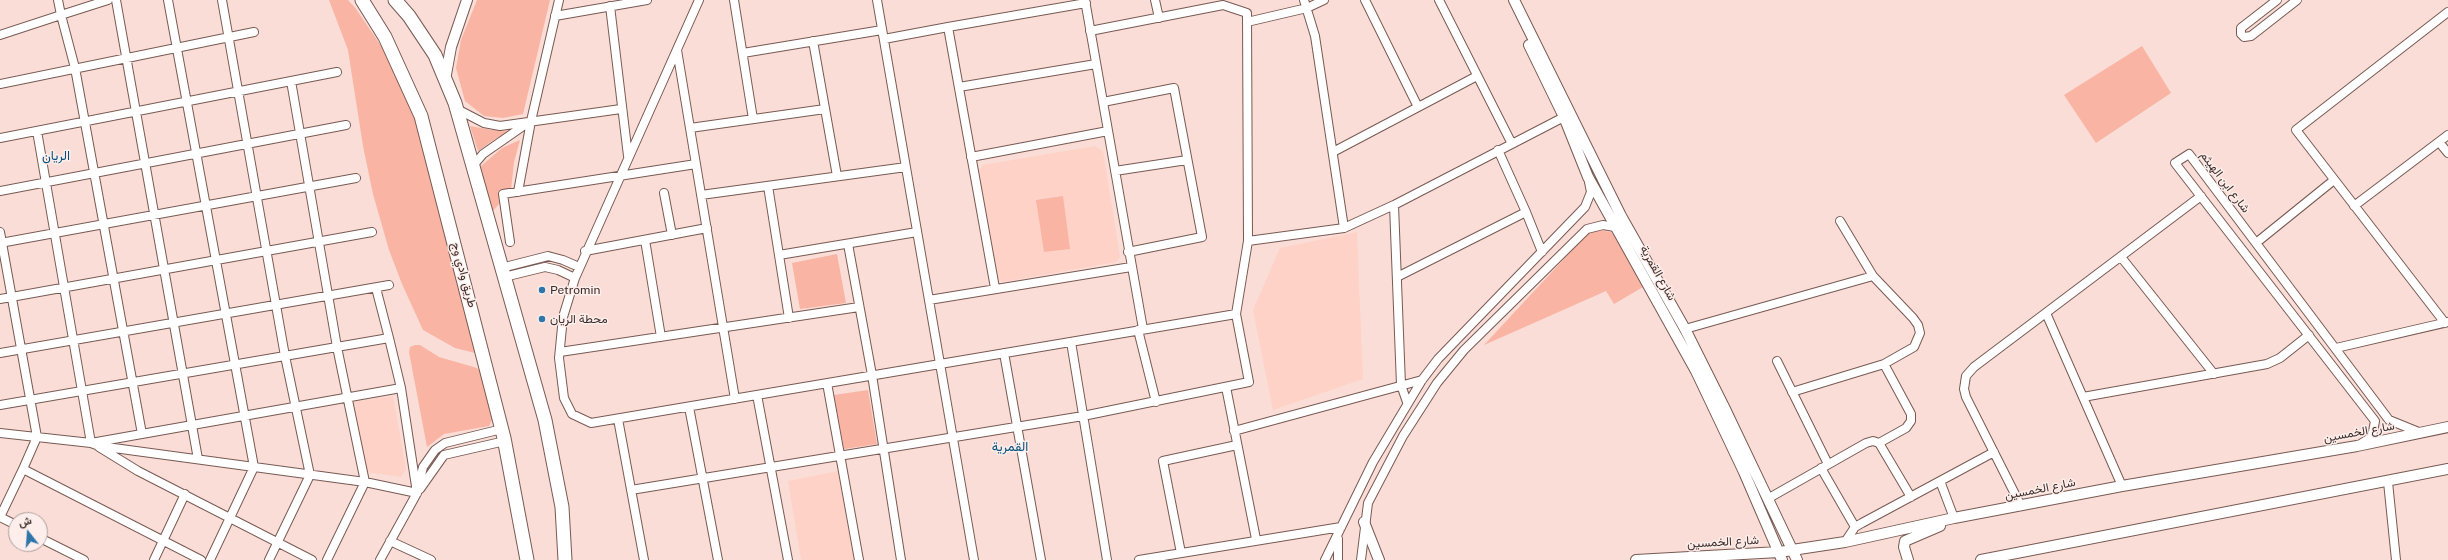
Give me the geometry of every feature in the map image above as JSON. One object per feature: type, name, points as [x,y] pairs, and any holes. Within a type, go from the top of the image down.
[{"type":"main road","points":[[395,0],[409,16],[434,55],[457,109],[472,167],[545,420],[562,508],[565,560]]},
{"type":"main road","name":"طريق وادي وج","points":[[363,1],[385,36],[421,116],[504,435],[527,560]]},
{"type":"street","points":[[58,0],[75,68],[142,434]]},
{"type":"street","points":[[0,35],[108,0]]},
{"type":"street","points":[[116,0],[198,459]]},
{"type":"street","points":[[168,0],[254,467],[210,560]]},
{"type":"street","points":[[222,0],[285,356],[310,474],[269,560]]},
{"type":"street","points":[[445,80],[451,47],[467,0]]},
{"type":"street","points":[[518,192],[531,121],[559,0]]},
{"type":"street","points":[[555,16],[647,0]]},
{"type":"street","points":[[699,0],[618,177],[574,278],[563,317],[560,352],[564,398],[572,414],[591,423],[618,419],[1236,314]]},
{"type":"street","points":[[734,0],[753,119]]},
{"type":"street","points":[[877,0],[974,560]]},
{"type":"street","points":[[1155,0],[1159,18]]},
{"type":"street","points":[[1304,0],[1315,36],[1344,228]]},
{"type":"street","points":[[1247,22],[1307,8],[1324,0]]},
{"type":"street","points":[[1365,0],[1418,107]]},
{"type":"street","points":[[1438,0],[1512,144]]},
{"type":"street","name":"شارع القمرية","points":[[1507,0],[1564,117],[1588,177],[1621,233],[1696,371],[1748,478],[1781,556]]},
{"type":"street","points":[[1514,0],[1621,216],[1685,329],[1769,498],[1797,560]]},
{"type":"street","points":[[2277,0],[2241,28],[2241,34],[2244,38],[2251,36],[2297,0]]},
{"type":"street","points":[[884,39],[1085,2],[1141,329],[1156,402]]},
{"type":"street","points":[[631,490],[1083,416],[1249,382],[1236,314],[1248,241],[1247,13],[1223,3],[1159,18],[1090,31]]},
{"type":"street","points":[[610,6],[621,109],[628,156]]},
{"type":"street","points":[[2336,348],[2447,323],[2296,130],[2448,12]]},
{"type":"street","points":[[948,27],[995,288]]},
{"type":"street","points":[[743,53],[882,30]]},
{"type":"street","points":[[0,84],[254,32]]},
{"type":"street","points":[[813,41],[837,176]]},
{"type":"street","points":[[676,50],[735,399]]},
{"type":"street","points":[[959,88],[1096,64]]},
{"type":"street","points":[[0,138],[337,72]]},
{"type":"street","points":[[1333,152],[1477,76]]},
{"type":"street","points":[[291,81],[337,347],[366,482],[327,560]]},
{"type":"street","points":[[1102,102],[1174,88],[1202,237],[1128,252]]},
{"type":"street","points":[[457,109],[484,123],[500,126],[621,109]]},
{"type":"street","points":[[690,128],[825,109]]},
{"type":"street","points":[[1248,241],[1344,228],[1394,205],[1564,117]]},
{"type":"street","points":[[472,167],[483,154],[531,121]]},
{"type":"street","points":[[0,190],[346,125]]},
{"type":"street","points":[[37,131],[92,443],[138,471],[312,560]]},
{"type":"street","points":[[971,157],[1108,131]]},
{"type":"street","points":[[2354,206],[2448,135]]},
{"type":"street","points":[[2439,142],[2448,153]]},
{"type":"street","points":[[1498,150],[1542,252]]},
{"type":"street","name":"شارع ابن الهيثم","points":[[2357,446],[2372,437],[2375,421],[2175,163],[2189,154],[2389,420],[2421,434]]},
{"type":"street","points":[[1115,171],[1187,160]]},
{"type":"street","points":[[510,242],[503,194],[696,164]]},
{"type":"street","points":[[701,195],[906,167]]},
{"type":"street","points":[[1325,560],[1373,462],[1407,402],[1422,380],[1438,359],[1585,207],[1591,192],[1588,177]]},
{"type":"street","points":[[1,243],[104,226],[356,178]]},
{"type":"street","points":[[2256,243],[2334,180]]},
{"type":"street","points":[[768,186],[789,318]]},
{"type":"street","points":[[664,193],[672,235]]},
{"type":"street","points":[[2021,506],[1966,397],[1964,389],[1966,376],[1974,367],[2201,196]]},
{"type":"street","points":[[1394,205],[1401,385],[1407,402]]},
{"type":"street","points":[[1397,277],[1526,212]]},
{"type":"street","points":[[1792,392],[1884,364],[1914,347],[1920,333],[1913,318],[1873,276],[1840,221]]},
{"type":"street","points":[[1361,560],[1364,522],[1368,503],[1403,436],[1437,383],[1464,350],[1587,229],[1603,224],[1615,227],[1621,233]]},
{"type":"street","points":[[585,251],[707,228]]},
{"type":"street","points":[[0,232],[37,437],[0,517]]},
{"type":"street","points":[[0,299],[372,232]]},
{"type":"street","points":[[779,256],[917,232]]},
{"type":"street","points":[[645,240],[660,337]]},
{"type":"street","points":[[848,244],[872,375],[882,449],[901,560]]},
{"type":"street","points":[[503,273],[548,256],[563,260],[579,267]]},
{"type":"street","points":[[2121,257],[2214,374]]},
{"type":"street","points":[[503,273],[545,267],[558,270],[574,278]]},
{"type":"street","points":[[929,300],[995,288],[1131,267]]},
{"type":"street","points":[[1685,329],[1873,276]]},
{"type":"street","points":[[0,353],[276,306],[376,288],[389,284]]},
{"type":"street","points":[[376,288],[400,388],[417,493]]},
{"type":"street","points":[[560,352],[859,307]]},
{"type":"street","points":[[2046,313],[2122,486]]},
{"type":"street","points":[[2083,397],[2268,364],[2280,358],[2309,335]]},
{"type":"street","points":[[0,405],[389,338]]},
{"type":"street","points":[[1071,342],[1107,560]]},
{"type":"street","points":[[1004,353],[1041,560]]},
{"type":"street","points":[[1777,361],[1824,466],[1855,527]]},
{"type":"street","points":[[1879,443],[1906,428],[1910,421],[1911,414],[1884,364]]},
{"type":"street","points":[[1234,431],[1422,380]]},
{"type":"street","points":[[827,383],[858,560]]},
{"type":"street","points":[[1226,387],[1256,539]]},
{"type":"street","points":[[0,433],[92,443],[400,388]]},
{"type":"street","points":[[757,395],[788,560]]},
{"type":"street","points":[[689,407],[718,560]]},
{"type":"street","points":[[618,419],[644,560]]},
{"type":"street","name":"شارع الخمسين","points":[[1636,560],[1781,556],[1793,549],[1845,542],[1954,518],[2122,486],[2357,446],[2421,434],[2448,427]]},
{"type":"street","points":[[417,493],[423,467],[435,450],[445,443],[504,435]]},
{"type":"street","points":[[380,560],[417,493],[444,455],[504,435]]},
{"type":"street","points":[[1769,498],[1824,466],[1866,443],[1873,441],[1879,443],[1911,497]]},
{"type":"street","points":[[92,443],[99,446],[366,482],[417,493]]},
{"type":"street","points":[[1181,553],[1163,461],[1237,445]]},
{"type":"street","points":[[1845,542],[1855,527],[1994,452]]},
{"type":"street","points":[[23,469],[201,560]]},
{"type":"street","points":[[1981,560],[2388,482],[2448,469]]},
{"type":"street","points":[[1940,481],[1954,518]]},
{"type":"street","points":[[2388,482],[2396,560]]},
{"type":"street","points":[[154,560],[185,494]]},
{"type":"street","points":[[1908,560],[1904,547],[1905,541],[1966,516]]},
{"type":"street","points":[[1364,522],[1379,560]]},
{"type":"street","points":[[1139,560],[1256,539],[1341,527]]},
{"type":"street","points":[[1338,560],[1336,544],[1341,527]]},
{"type":"street","points":[[390,541],[431,560]]},
{"type":"street","points":[[48,542],[84,560]]},
{"type":"shaded area","points":[[329,0],[348,0],[356,9],[388,56],[413,109],[475,353],[455,348],[423,330],[402,284],[389,250],[373,194],[363,146],[348,50]]},
{"type":"shaded area","points":[[477,0],[550,0],[523,114],[503,118],[484,116],[465,101],[456,68],[461,40]]},
{"type":"shaded area","points":[[2142,46],[2171,93],[2096,143],[2064,95]]},
{"type":"shaded area","points":[[470,126],[492,130],[515,131],[495,139],[478,151]]},
{"type":"shaded area","points":[[520,140],[514,162],[511,190],[492,212],[480,167],[502,148]]},
{"type":"shaded area","points":[[1095,146],[1103,151],[1120,257],[1116,262],[1003,282],[998,278],[979,170],[983,165]]},
{"type":"shaded area","points":[[1063,196],[1070,249],[1044,252],[1036,200]]},
{"type":"shaded area","points":[[1598,230],[1611,232],[1623,245],[1643,287],[1614,304],[1606,291],[1484,345],[1589,232]]},
{"type":"shaded area","points":[[1357,232],[1363,379],[1273,410],[1253,310],[1280,248]]},
{"type":"shaded area","points":[[837,254],[846,303],[800,309],[792,263]]},
{"type":"shaded area","points":[[420,345],[439,357],[477,368],[482,373],[494,416],[489,426],[444,434],[427,447],[409,352],[410,347]]},
{"type":"shaded area","points":[[868,390],[877,444],[844,449],[834,395]]},
{"type":"shaded area","points":[[393,396],[406,469],[401,477],[365,472],[353,402]]},
{"type":"shaded area","points":[[838,471],[854,560],[801,560],[788,481]]},
{"type":"place","name":"Petromin","points":[[542,290]]},
{"type":"place","name":"محطة الريان","points":[[542,319]]},
{"type":"district","name":"الريان","points":[[56,156]]},
{"type":"district","name":"القمرية","points":[[1010,447]]}]
